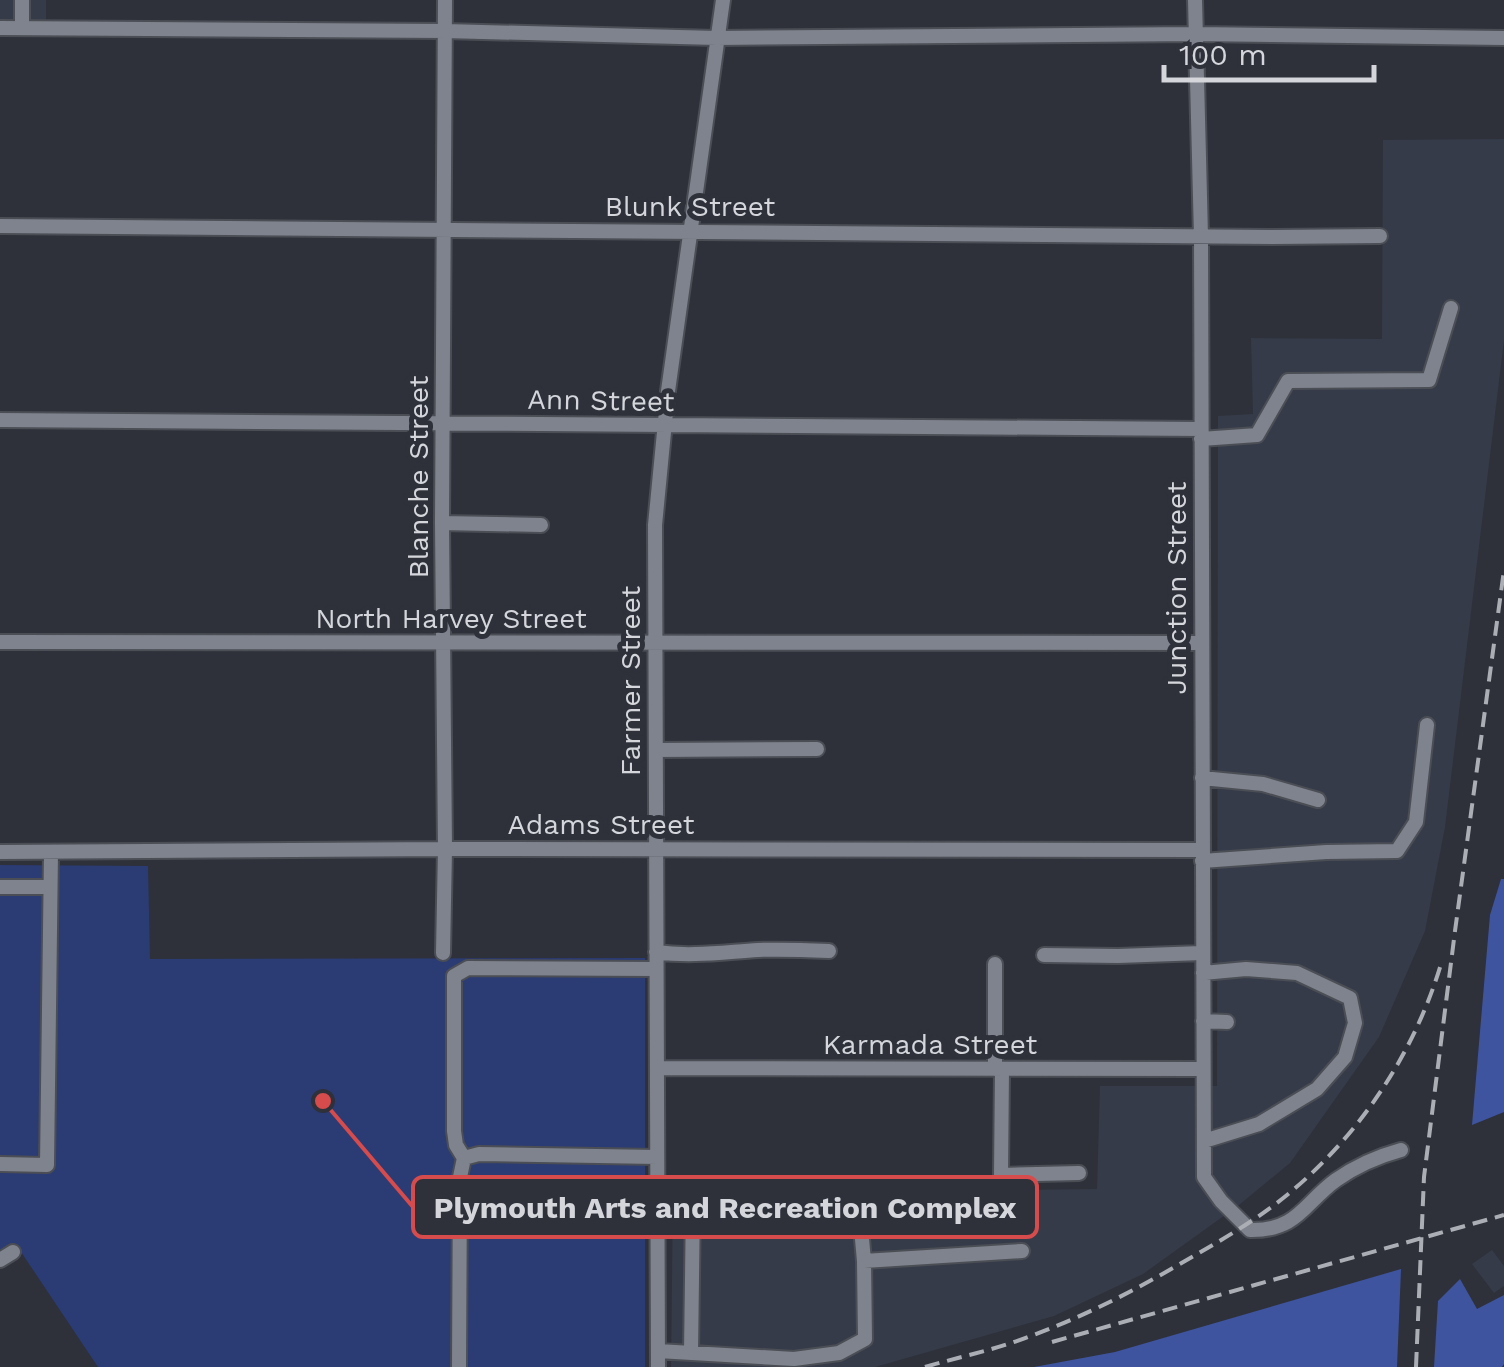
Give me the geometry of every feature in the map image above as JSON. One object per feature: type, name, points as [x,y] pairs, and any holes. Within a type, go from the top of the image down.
[{"type":"street","points":[[22,0],[22,28]]},
{"type":"street","name":"Blanche Street","points":[[443,953],[444,0]]},
{"type":"street","name":"Farmer Street","points":[[658,1367],[655,525],[664,425],[722,0]]},
{"type":"street","name":"Junction Street","points":[[1196,0],[1201,236],[1204,1177],[1250,1230],[1262,1230],[1297,1218],[1334,1181],[1378,1156],[1402,1150]]},
{"type":"street","points":[[0,28],[717,38],[1196,34],[1504,38]]},
{"type":"street","name":"Blunk Street","points":[[0,226],[1380,236]]},
{"type":"street","name":"Ann Street","points":[[0,420],[664,425],[1257,436],[1288,381],[1429,380],[1451,308]]},
{"type":"street","points":[[442,522],[541,525]]},
{"type":"street","name":"North Harvey Street","points":[[0,642],[1202,643]]},
{"type":"street","name":"Adams Street","points":[[0,852],[656,849],[1202,855],[1397,850],[1416,822],[1427,724]]},
{"type":"street","points":[[656,750],[816,749]]},
{"type":"street","points":[[1202,778],[1263,784],[1318,800]]},
{"type":"street","points":[[0,1164],[47,1165],[51,852]]},
{"type":"street","points":[[0,888],[50,887]]},
{"type":"street","points":[[656,952],[676,955],[829,950]]},
{"type":"street","points":[[1044,954],[1202,953]]},
{"type":"street","points":[[996,964],[1001,1175],[1078,1173]]},
{"type":"street","points":[[458,1367],[460,1177],[464,1158],[454,1131],[454,976],[468,968],[656,969]]},
{"type":"street","points":[[1202,973],[1246,969],[1297,972],[1350,998],[1355,1023],[1346,1057],[1317,1089],[1259,1124],[1204,1141]]},
{"type":"street","points":[[1202,1021],[1227,1022]]},
{"type":"street","name":"Karmada Street","points":[[656,1068],[1203,1069]]},
{"type":"street","points":[[464,1158],[478,1154],[657,1157]]},
{"type":"street","points":[[657,1203],[792,1202],[859,1206],[865,1339],[839,1353],[794,1359],[658,1351]]},
{"type":"street","points":[[691,1353],[692,1203]]},
{"type":"street","points":[[864,1260],[1022,1251]]},
{"type":"shaded area","points":[[0,0],[46,0],[46,21],[0,21]]},
{"type":"shaded area","points":[[1504,139],[1504,340],[1445,827],[1425,931],[1379,1037],[1290,1163],[1143,1274],[1054,1316],[875,1367],[671,1367],[673,1194],[1097,1189],[1100,1086],[1217,1086],[1218,416],[1253,414],[1251,338],[1382,339],[1383,140]]},
{"type":"shaded area","points":[[0,865],[148,866],[150,959],[645,958],[645,1367],[98,1367],[15,1243],[0,1250]]},
{"type":"shaded area","points":[[1501,879],[1504,1112],[1472,1125],[1490,915]]},
{"type":"shaded area","points":[[1492,1250],[1504,1266],[1504,1286],[1494,1293],[1472,1264]]},
{"type":"shaded area","points":[[1401,1269],[1397,1367],[1034,1367],[1115,1352]]},
{"type":"shaded area","points":[[1460,1279],[1477,1309],[1504,1295],[1502,1367],[1434,1367],[1438,1301]]},
{"type":"railway","points":[[1416,1367],[1424,1177],[1504,570]]},
{"type":"railway","points":[[925,1367],[1015,1342],[1088,1312],[1147,1283],[1275,1204],[1338,1147],[1381,1091],[1416,1030],[1441,964]]},
{"type":"railway","points":[[1052,1342],[1504,1215]]},
{"type":"place","name":"Plymouth Arts and Recreation Complex","points":[[323,1101]]}]
